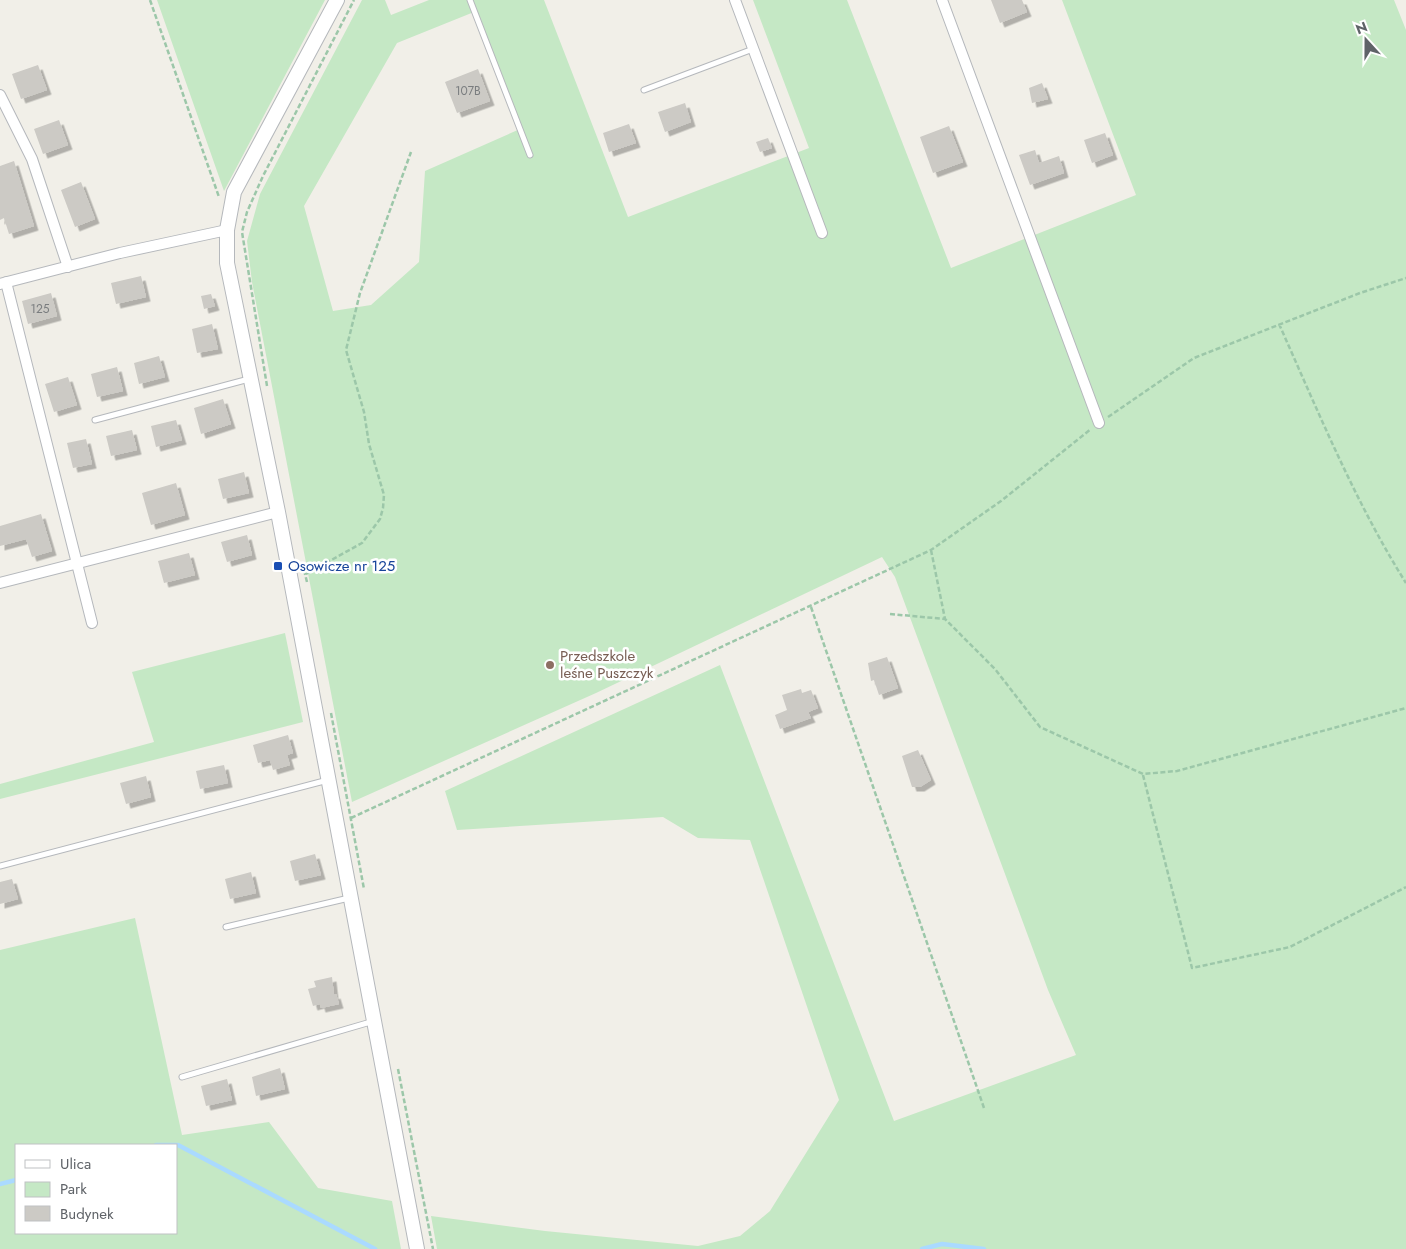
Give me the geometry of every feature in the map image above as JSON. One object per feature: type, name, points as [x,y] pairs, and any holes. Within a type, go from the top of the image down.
[{"type":"street","points":[[337,0],[234,192],[227,230],[227,263],[292,583],[418,1249]]},
{"type":"street","points":[[735,0],[822,233]]},
{"type":"street","points":[[942,0],[1099,423]]},
{"type":"street","points":[[0,95],[32,159],[68,266]]},
{"type":"street","points":[[92,623],[78,563],[3,283],[68,266],[227,230]]},
{"type":"street","points":[[0,583],[278,512]]},
{"type":"lane","points":[[470,0],[530,155]]},
{"type":"lane","points":[[644,90],[753,49]]},
{"type":"lane","points":[[94,420],[250,379]]},
{"type":"lane","points":[[0,866],[328,780]]},
{"type":"lane","points":[[226,927],[351,898]]},
{"type":"lane","points":[[182,1077],[374,1021]]},
{"type":"path","points":[[150,0],[217,195],[230,213]]},
{"type":"path","points":[[269,392],[242,232],[247,212],[264,176],[354,0]]},
{"type":"path","points":[[292,583],[362,543],[380,519],[384,495],[369,444],[364,412],[346,350],[360,293],[411,152]]},
{"type":"path","points":[[337,824],[931,550],[1001,501],[1099,423],[1194,358],[1360,293],[1406,278]]},
{"type":"path","points":[[1279,324],[1318,413],[1378,535],[1406,583]]},
{"type":"path","points":[[931,550],[945,620],[995,669],[1040,727],[1143,774],[1177,771],[1406,708]]},
{"type":"path","points":[[303,565],[307,584]]},
{"type":"path","points":[[810,606],[984,1108]]},
{"type":"path","points":[[890,614],[945,620]]},
{"type":"path","points":[[330,705],[366,898]]},
{"type":"path","points":[[1143,774],[1192,968],[1290,947],[1406,887]]},
{"type":"path","points":[[397,1061],[434,1249]]},
{"type":"green space","points":[[157,0],[325,0],[224,191]]},
{"type":"green space","points":[[362,0],[385,0],[391,15],[429,0],[544,0],[628,217],[809,148],[753,0],[847,0],[951,268],[1136,195],[1062,0],[1394,0],[1406,30],[1406,1249],[437,1249],[431,1216],[545,1231],[698,1246],[740,1236],[770,1211],[839,1100],[750,840],[698,838],[663,817],[457,830],[445,791],[720,665],[894,1121],[1076,1055],[1048,990],[895,577],[882,557],[596,693],[352,802],[252,282],[247,241],[260,194]],"holes":[[[474,12],[520,129],[425,171],[419,262],[371,305],[333,311],[304,206],[397,43]]]},
{"type":"green space","points":[[285,633],[303,722],[0,799],[0,784],[154,742],[132,672]]},
{"type":"green space","points":[[135,918],[182,1135],[269,1122],[318,1188],[392,1201],[401,1249],[0,1249],[0,950]]},
{"type":"building","points":[[991,0],[1022,0],[1027,12],[1000,23]]},
{"type":"building","points":[[38,65],[47,90],[21,99],[12,74]]},
{"type":"building","points":[[478,69],[490,101],[457,113],[445,82]]},
{"type":"building","points":[[1042,83],[1048,99],[1032,103],[1029,88]]},
{"type":"building","points":[[685,103],[691,122],[665,132],[658,112]]},
{"type":"building","points":[[59,120],[68,145],[43,154],[34,129]]},
{"type":"building","points":[[629,124],[636,143],[609,152],[603,133]]},
{"type":"building","points":[[949,126],[963,162],[933,173],[920,137]]},
{"type":"building","points":[[1105,133],[1113,155],[1092,163],[1084,140]]},
{"type":"building","points":[[768,138],[772,148],[760,152],[756,142]]},
{"type":"building","points":[[1035,150],[1039,163],[1059,156],[1064,173],[1030,185],[1019,155]]},
{"type":"building","points":[[14,161],[34,226],[9,234],[4,218],[0,220],[0,166]]},
{"type":"building","points":[[81,182],[95,219],[75,227],[61,190]]},
{"type":"building","points":[[141,276],[146,297],[116,304],[111,283]]},
{"type":"building","points":[[51,293],[57,316],[28,324],[22,301]]},
{"type":"building","points":[[211,294],[215,306],[204,309],[201,296]]},
{"type":"building","points":[[212,324],[218,349],[197,353],[192,329]]},
{"type":"building","points":[[159,356],[165,377],[139,384],[134,363]]},
{"type":"building","points":[[117,367],[123,391],[97,397],[91,374]]},
{"type":"building","points":[[68,377],[77,405],[54,412],[45,384]]},
{"type":"building","points":[[223,399],[231,424],[201,434],[194,408]]},
{"type":"building","points":[[176,420],[182,440],[156,447],[151,426]]},
{"type":"building","points":[[132,430],[137,450],[111,456],[106,436]]},
{"type":"building","points":[[86,439],[92,464],[73,468],[67,443]]},
{"type":"building","points":[[244,472],[249,493],[223,499],[218,479]]},
{"type":"building","points":[[176,483],[185,515],[151,525],[142,493]]},
{"type":"building","points":[[41,514],[52,551],[32,557],[26,539],[0,546],[0,526]]},
{"type":"building","points":[[247,535],[252,555],[227,562],[221,542]]},
{"type":"building","points":[[189,553],[195,575],[164,583],[158,561]]},
{"type":"building","points":[[887,657],[898,688],[879,695],[874,680],[871,681],[868,663]]},
{"type":"building","points":[[801,689],[802,693],[811,690],[818,708],[808,712],[811,718],[780,729],[775,715],[787,710],[782,695]]},
{"type":"building","points":[[288,735],[293,753],[287,755],[290,765],[273,770],[270,760],[258,763],[253,745]]},
{"type":"building","points":[[918,750],[931,780],[920,787],[912,787],[902,756]]},
{"type":"building","points":[[224,765],[228,783],[200,789],[196,771]]},
{"type":"building","points":[[146,776],[151,797],[126,804],[120,783]]},
{"type":"building","points":[[315,854],[321,875],[295,881],[290,861]]},
{"type":"building","points":[[251,872],[256,893],[230,899],[225,879]]},
{"type":"building","points":[[12,879],[18,899],[0,904],[0,882]]},
{"type":"building","points":[[332,977],[334,995],[336,994],[339,1004],[321,1008],[320,1004],[313,1006],[308,989],[316,987],[314,981]]},
{"type":"building","points":[[280,1068],[285,1089],[256,1096],[252,1077]]},
{"type":"building","points":[[227,1079],[232,1100],[206,1106],[201,1086]]},
{"type":"waterway","points":[[178,1145],[375,1249]]},
{"type":"waterway","points":[[0,1184],[15,1180]]},
{"type":"waterway","points":[[922,1249],[942,1244],[984,1249]]},
{"type":"place","name":"Osowicze nr 125","points":[[278,566]]},
{"type":"place","name":"Przedszkole leśne Puszczyk","points":[[550,665]]}]
